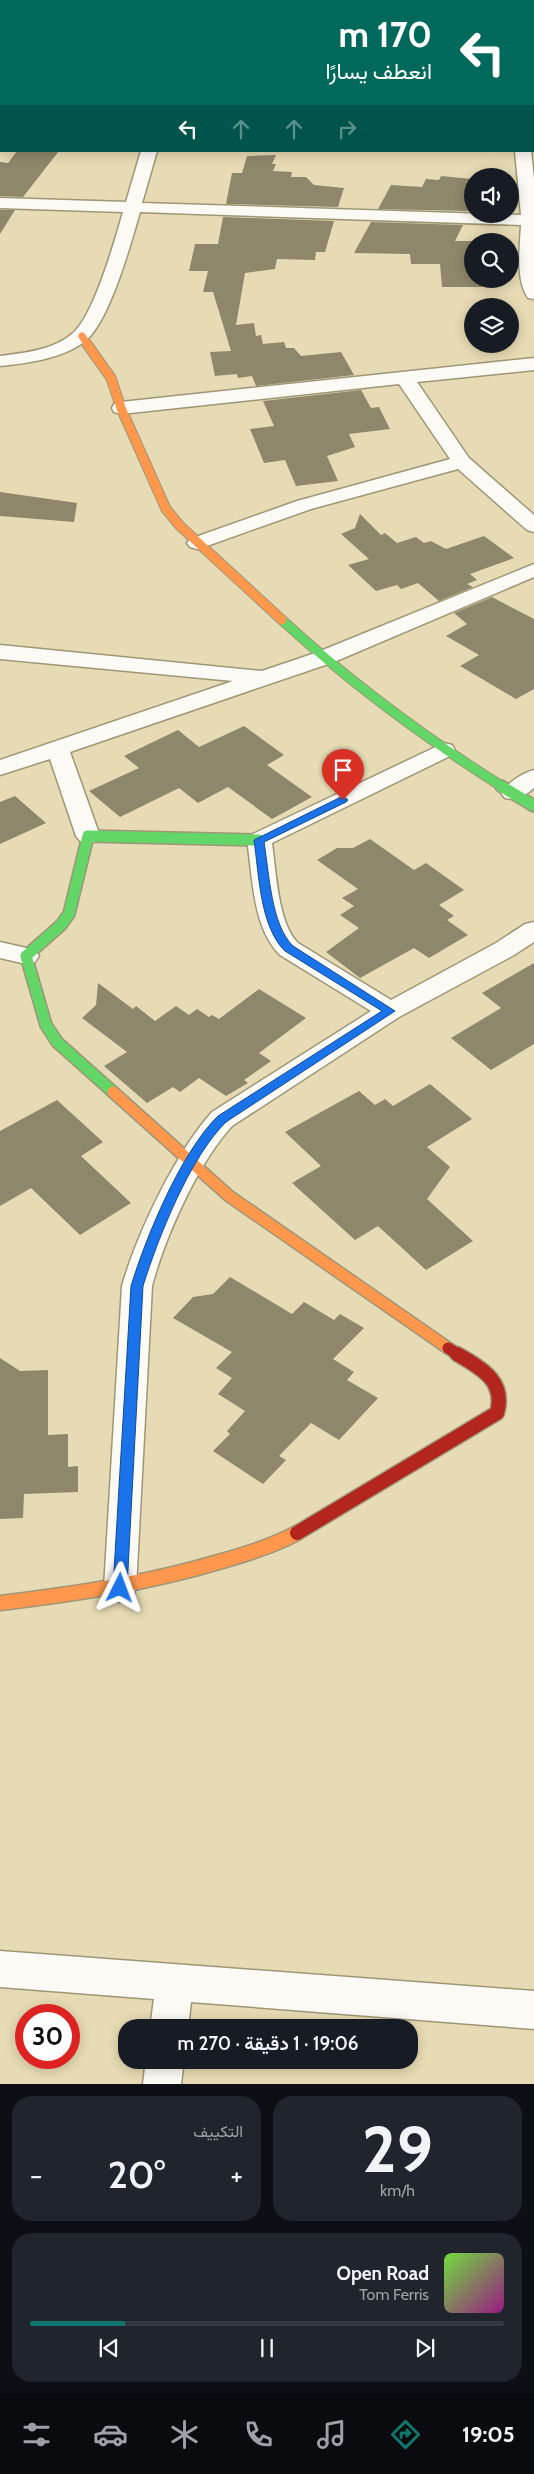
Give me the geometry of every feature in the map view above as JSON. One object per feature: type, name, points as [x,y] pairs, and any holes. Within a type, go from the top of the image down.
[{"type":"street","points":[[0,361],[38,355],[82,336],[101,306],[149,152]]},
{"type":"street","points":[[523,152],[532,220],[527,256],[530,282],[534,294]]},
{"type":"street","points":[[0,203],[532,220]]},
{"type":"street","points":[[82,336],[111,378],[121,408],[166,509],[197,543],[305,641],[444,750],[534,806]]},
{"type":"street","points":[[121,408],[534,364]]},
{"type":"street","points":[[404,377],[462,462],[534,526]]},
{"type":"street","points":[[197,543],[304,505],[462,462]]},
{"type":"street","points":[[0,768],[58,750],[326,657],[534,570]]},
{"type":"street","points":[[0,652],[267,678]]},
{"type":"street","points":[[26,956],[61,925],[69,914],[88,836],[58,750]]},
{"type":"street","points":[[88,836],[259,840],[444,750]]},
{"type":"street","points":[[513,793],[534,778]]},
{"type":"street","points":[[259,840],[273,923],[281,941],[289,949],[390,1011]]},
{"type":"street","points":[[120,1588],[137,1286],[146,1257],[190,1160],[212,1129],[222,1119],[390,1011],[505,949],[534,930]]},
{"type":"street","points":[[0,950],[26,956]]},
{"type":"street","points":[[0,1603],[120,1588],[239,1557],[290,1537],[498,1413],[502,1404],[502,1395],[495,1380],[229,1196],[50,1034],[26,956]]},
{"type":"street","points":[[0,1969],[534,2010]]},
{"type":"street","points":[[171,2019],[175,1982]]},
{"type":"street","points":[[162,2084],[164,2069]]},
{"type":"building","points":[[16,152],[58,152],[23,197],[0,196],[0,162],[8,163]]},
{"type":"building","points":[[276,155],[272,164],[276,164],[273,171],[292,172],[291,177],[306,177],[314,185],[344,188],[338,207],[226,204],[232,173],[242,173],[247,156]]},
{"type":"building","points":[[441,176],[464,178],[464,211],[378,209],[391,185],[422,187],[426,179],[439,180]]},
{"type":"building","points":[[0,210],[15,210],[0,234]]},
{"type":"building","points":[[223,217],[334,221],[325,252],[316,252],[315,260],[277,259],[275,269],[245,273],[236,325],[254,323],[256,336],[261,335],[263,344],[284,342],[286,348],[294,348],[301,356],[341,352],[354,375],[256,386],[252,376],[238,378],[237,374],[215,376],[210,352],[231,351],[213,292],[203,292],[208,271],[189,271],[195,244],[218,244]]},
{"type":"building","points":[[371,222],[463,225],[455,241],[464,241],[464,287],[442,287],[440,264],[411,264],[410,254],[354,253]]},
{"type":"building","points":[[361,390],[371,408],[379,407],[390,429],[349,434],[355,447],[327,456],[338,481],[296,486],[285,460],[264,463],[250,429],[274,426],[263,401]]},
{"type":"building","points":[[0,492],[77,503],[74,522],[0,516]]},
{"type":"building","points":[[360,514],[381,535],[385,533],[397,543],[416,537],[424,543],[431,541],[446,549],[484,536],[514,558],[470,574],[477,580],[467,584],[473,587],[439,601],[418,583],[401,589],[397,585],[376,591],[348,565],[369,559],[341,534],[355,528]]},
{"type":"building","points":[[492,597],[534,619],[534,689],[516,699],[460,666],[479,655],[446,636],[467,624],[454,613]]},
{"type":"building","points":[[244,726],[284,755],[267,765],[312,797],[272,819],[228,787],[198,803],[179,788],[120,817],[89,791],[139,768],[124,756],[178,730],[199,747]]},
{"type":"building","points":[[15,796],[46,823],[0,844],[0,802]]},
{"type":"building","points":[[370,839],[414,870],[426,863],[464,890],[439,905],[454,916],[447,920],[468,935],[429,958],[414,948],[360,978],[326,952],[359,928],[340,915],[354,906],[342,898],[358,889],[317,860],[337,848],[353,848]]},
{"type":"building","points":[[534,963],[534,1044],[491,1070],[451,1038],[501,1008],[482,993]]},
{"type":"building","points":[[98,983],[133,1009],[136,1006],[155,1021],[176,1006],[189,1015],[197,1009],[209,1017],[212,1015],[219,1019],[259,989],[306,1018],[259,1053],[271,1061],[244,1080],[248,1083],[226,1096],[199,1078],[180,1092],[173,1087],[147,1103],[104,1066],[127,1052],[82,1018],[96,1005]]},
{"type":"building","points":[[430,1084],[472,1119],[427,1147],[450,1167],[427,1199],[473,1241],[426,1270],[378,1226],[355,1240],[292,1183],[321,1166],[285,1132],[359,1091],[375,1105],[385,1099],[393,1106]]},
{"type":"building","points":[[57,1100],[103,1142],[81,1156],[131,1203],[80,1235],[31,1188],[0,1206],[0,1131]]},
{"type":"building","points":[[230,1277],[292,1314],[304,1302],[334,1320],[340,1314],[364,1328],[333,1359],[354,1372],[347,1380],[378,1398],[339,1440],[311,1423],[279,1456],[286,1460],[263,1484],[213,1451],[230,1434],[227,1431],[245,1411],[218,1394],[232,1378],[216,1368],[232,1352],[173,1318],[193,1297],[213,1294]]},
{"type":"building","points":[[0,1358],[20,1371],[48,1370],[48,1435],[68,1434],[68,1467],[78,1466],[78,1492],[24,1494],[23,1518],[0,1519]]},
{"type":"traffic: fast","points":[[282,620],[305,641],[444,750],[534,806]]},
{"type":"traffic: fast","points":[[113,1092],[57,1042],[46,1025],[26,956],[61,925],[69,914],[88,836],[259,840]]},
{"type":"traffic: slow","points":[[82,336],[111,378],[121,408],[166,509],[180,526],[282,620]]},
{"type":"traffic: slow","points":[[113,1092],[229,1196],[448,1348]]},
{"type":"traffic: slow","points":[[0,1603],[59,1596],[146,1581],[233,1558],[282,1541],[297,1533]]},
{"type":"traffic: jam","points":[[297,1533],[497,1413],[500,1401],[499,1391],[494,1382],[477,1366],[448,1348]]},
{"type":"route","points":[[120,1588],[137,1286],[146,1257],[190,1160],[212,1129],[222,1119],[390,1011],[289,949],[281,941],[273,923],[259,840],[343,800]]}]
